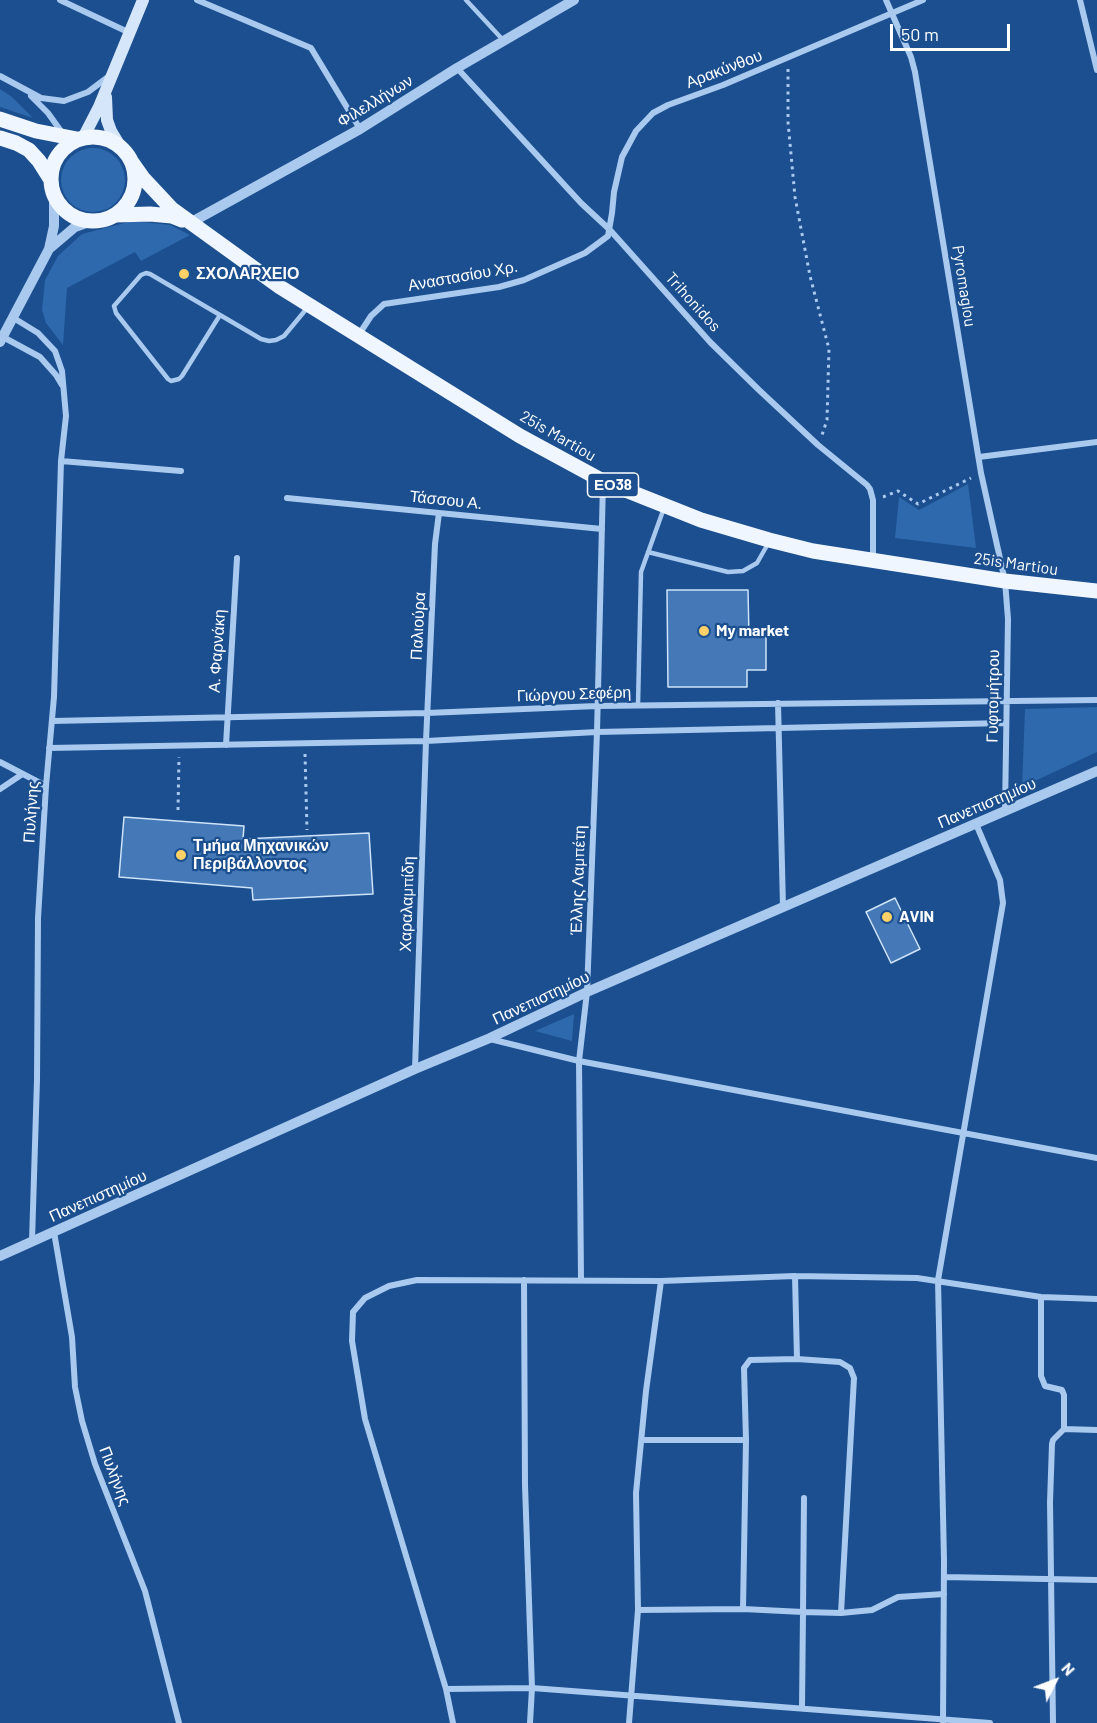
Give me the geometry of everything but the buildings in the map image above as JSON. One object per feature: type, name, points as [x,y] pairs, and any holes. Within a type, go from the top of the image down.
[{"type":"main road","points":[[51,180],[55,160],[75,138],[107,90],[143,0]]},
{"type":"main road","points":[[107,90],[107,120],[120,146]]},
{"type":"main road","points":[[0,119],[36,131],[75,138],[102,138],[120,146]]},
{"type":"main road","points":[[0,138],[29,150],[51,180],[54,196],[60,206],[69,214],[92,221]]},
{"type":"main road","name":"ΕΟ38","points":[[120,146],[131,161]]},
{"type":"main road","points":[[115,215],[131,197],[135,185],[131,161]]},
{"type":"main road","name":"25is Martiou","points":[[131,161],[156,193],[190,223],[257,271],[520,436],[603,482],[701,520],[813,551],[1005,581],[1097,591]]},
{"type":"main road","name":"ΕΟ38","points":[[92,221],[115,215]]},
{"type":"main road","name":"25is Martiou","points":[[115,215],[172,216],[190,223]]},
{"type":"street","points":[[60,0],[130,33]]},
{"type":"street","points":[[197,0],[310,48],[360,129]]},
{"type":"street","name":"Φιλελλήνων","points":[[190,223],[360,129],[573,0]]},
{"type":"street","name":"Pyromaglou","points":[[886,0],[911,57],[915,72],[981,472],[1005,581]]},
{"type":"street","name":"Αρακύνθου","points":[[609,230],[622,157],[630,140],[648,116],[668,105],[723,85],[923,0]]},
{"type":"street","points":[[1080,0],[1097,70]]},
{"type":"street","name":"Trihonidos","points":[[458,68],[710,342],[818,445],[867,485],[873,500]]},
{"type":"street","points":[[0,76],[23,90],[52,101],[64,101],[88,92],[113,73]]},
{"type":"street","points":[[23,90],[75,138]]},
{"type":"street","points":[[54,196],[54,226],[49,249],[2,339],[39,357],[62,385]]},
{"type":"street","points":[[49,249],[75,227],[92,221]]},
{"type":"street","name":"Αναστασίου Χρ.","points":[[358,336],[371,316],[384,304],[449,295],[524,280],[585,253],[604,240],[609,230]]},
{"type":"street","name":"Πυλήνης","points":[[12,317],[38,333],[55,351],[62,371],[66,416],[61,461],[52,721],[38,918],[37,1080],[32,1241]]},
{"type":"street","points":[[979,457],[1097,442]]},
{"type":"street","points":[[61,461],[181,471]]},
{"type":"street","name":"Έλλης Λαμπέτη","points":[[581,1279],[579,1061],[587,992],[597,732],[603,482]]},
{"type":"street","name":"Τάσσου Α.","points":[[287,498],[602,529]]},
{"type":"street","points":[[873,500],[873,561]]},
{"type":"street","name":"Παλιούρα","points":[[426,741],[435,544],[439,513]]},
{"type":"street","name":"Α. Φαρνάκη","points":[[226,745],[237,558]]},
{"type":"street","name":"Γυφτομήτρου","points":[[1005,581],[1008,619],[1005,812]]},
{"type":"street","name":"Γιώργου Σεφέρη","points":[[52,721],[427,713],[638,705],[1097,700]]},
{"type":"street","points":[[778,703],[783,907]]},
{"type":"street","points":[[49,748],[426,741],[597,732],[1006,723]]},
{"type":"street","name":"Χαραλαμπίδη","points":[[415,1069],[426,741]]},
{"type":"street","points":[[0,762],[21,775],[46,786]]},
{"type":"street","name":"Πανεπιστημίου","points":[[0,1256],[415,1069],[490,1038],[587,992],[1097,771]]},
{"type":"street","points":[[0,789],[21,775]]},
{"type":"street","points":[[943,1721],[944,1577],[938,1280],[1003,903],[1000,880],[976,824]]},
{"type":"street","points":[[490,1038],[579,1061],[1097,1158]]},
{"type":"street","name":"Πυλήνης","points":[[54,1232],[72,1337],[75,1387],[82,1421],[95,1464],[146,1591],[178,1723]]},
{"type":"street","points":[[795,1276],[797,1359]]},
{"type":"street","points":[[453,1723],[446,1689],[365,1419],[352,1341],[353,1312],[365,1298],[401,1282],[417,1280],[662,1281],[795,1276],[917,1278],[1041,1297],[1097,1299]]},
{"type":"street","points":[[524,1280],[525,1485],[532,1688],[530,1723]]},
{"type":"street","points":[[629,1723],[638,1610],[636,1493],[662,1281]]},
{"type":"street","points":[[1041,1297],[1041,1376],[1045,1386],[1064,1392],[1064,1429],[1052,1444],[1050,1502],[1053,1723]]},
{"type":"street","points":[[743,1609],[745,1365],[750,1360],[797,1359],[840,1362],[850,1368],[854,1378],[841,1613]]},
{"type":"street","points":[[1064,1429],[1097,1430]]},
{"type":"street","points":[[642,1440],[746,1440]]},
{"type":"street","points":[[802,1708],[804,1498]]},
{"type":"street","points":[[944,1577],[1097,1580]]},
{"type":"street","points":[[638,1610],[743,1609],[841,1613],[872,1610],[898,1597],[944,1594]]},
{"type":"street","points":[[446,1689],[532,1688],[990,1723]]},
{"type":"lane","points":[[466,0],[504,41]]},
{"type":"lane","points":[[219,315],[182,376],[171,381],[122,321],[114,306],[141,275],[146,273],[261,339],[276,340],[290,330],[310,305]]},
{"type":"lane","points":[[638,705],[641,572],[665,505]]},
{"type":"lane","points":[[648,552],[728,572],[743,571],[757,563],[769,540]]},
{"type":"path","points":[[788,58],[788,122],[795,197],[810,276],[825,329],[830,358],[827,420],[818,445]]},
{"type":"path","points":[[873,500],[898,491],[918,504],[981,472]]},
{"type":"path","points":[[305,743],[307,830]]},
{"type":"path","points":[[178,810],[179,746]]},
{"type":"shaded area","points":[[0,89],[12,97],[33,118],[0,107]]},
{"type":"shaded area","points":[[93,148],[111,154],[119,162],[125,180],[119,198],[111,206],[93,212],[75,206],[67,198],[61,180],[67,162],[75,154]]},
{"type":"shaded area","points":[[132,221],[170,225],[190,235],[141,261],[135,252],[67,288],[63,345],[46,323],[42,310],[45,280],[58,256],[82,234]]},
{"type":"shaded area","points":[[968,484],[976,548],[895,538],[899,497],[919,510]]},
{"type":"shaded area","points":[[1097,707],[1097,752],[1022,787],[1025,709]]},
{"type":"shaded area","points":[[574,1014],[572,1041],[535,1031]]},
{"type":"place","name":"ΣΧΟΛΑΡΧΕΙΟ","points":[[184,274]]},
{"type":"place","name":"My market","points":[[704,631]]},
{"type":"place","name":"Τμήμα Μηχανικών Περιβάλλοντος","points":[[181,855]]},
{"type":"place","name":"AVIN","points":[[887,917]]}]
